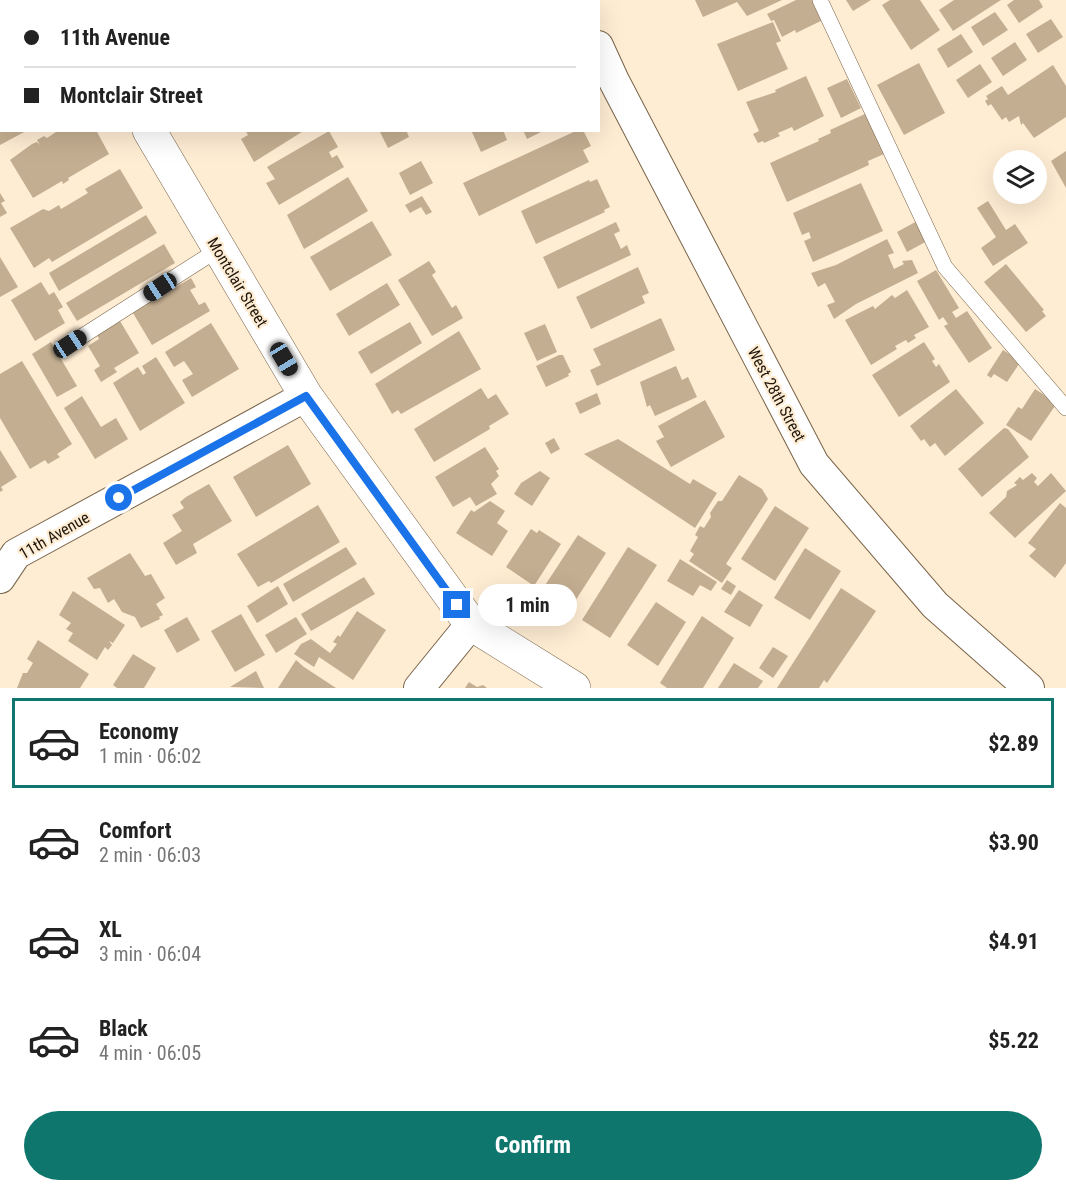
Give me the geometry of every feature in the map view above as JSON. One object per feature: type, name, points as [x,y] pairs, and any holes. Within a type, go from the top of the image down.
[{"type":"street","name":"West 28th Street","points":[[600,50],[814,464],[935,605],[1029,688]]},
{"type":"street","name":"Montclair Street","points":[[150,132],[306,396],[471,624],[574,688]]},
{"type":"street","name":"11th Avenue","points":[[0,578],[16,554],[306,396]]},
{"type":"street","points":[[419,688],[471,624]]},
{"type":"lane","points":[[820,0],[945,267],[1066,408]]},
{"type":"lane","points":[[70,344],[219,249]]},
{"type":"building","points":[[695,0],[782,0],[747,16],[737,2],[703,17]]},
{"type":"building","points":[[796,0],[816,0],[825,19],[782,37],[774,20],[771,21],[767,14]]},
{"type":"building","points":[[846,0],[871,0],[853,11]]},
{"type":"building","points":[[890,0],[920,0],[940,30],[911,50],[882,5]]},
{"type":"building","points":[[954,0],[1001,0],[953,31],[939,10]]},
{"type":"building","points":[[1014,0],[1039,0],[1043,7],[1019,23],[1007,5]]},
{"type":"building","points":[[995,12],[1008,30],[983,46],[971,27]]},
{"type":"building","points":[[1051,19],[1063,37],[1038,53],[1026,34]]},
{"type":"building","points":[[773,22],[781,41],[776,43],[788,69],[738,91],[717,44]]},
{"type":"building","points":[[961,34],[973,52],[948,68],[937,49]]},
{"type":"building","points":[[1015,42],[1027,60],[1003,76],[991,58]]},
{"type":"building","points":[[919,63],[945,113],[904,135],[877,85]]},
{"type":"building","points":[[980,64],[992,82],[968,98],[956,80]]},
{"type":"building","points":[[1053,65],[1066,86],[1066,117],[1034,138],[1023,123],[1021,125],[1019,116],[1009,122],[1006,117],[1002,120],[991,104],[988,106],[985,101],[988,99],[986,96],[1002,86],[1008,95]]},
{"type":"building","points":[[806,76],[824,116],[794,131],[792,127],[778,133],[780,136],[764,143],[763,141],[758,143],[753,134],[759,131],[746,102],[776,92],[775,90]]},
{"type":"building","points":[[847,79],[861,108],[841,118],[827,88]]},
{"type":"building","points":[[865,114],[884,154],[868,161],[869,165],[787,202],[770,163],[819,141],[818,139],[831,133],[830,130]]},
{"type":"building","points":[[0,132],[24,132],[0,145]]},
{"type":"building","points":[[56,132],[97,132],[109,154],[68,178],[69,180],[63,184],[62,181],[33,198],[10,160],[32,144],[37,142],[40,145],[37,140],[44,136],[47,138]]},
{"type":"building","points":[[246,132],[302,132],[254,162],[241,139],[248,135]]},
{"type":"building","points":[[330,132],[338,147],[329,152],[332,158],[337,155],[344,167],[279,205],[266,183],[275,179],[267,167]]},
{"type":"building","points":[[380,132],[407,132],[409,137],[388,148]]},
{"type":"building","points":[[472,132],[504,132],[507,140],[481,152]]},
{"type":"building","points":[[524,132],[541,132],[527,139]]},
{"type":"building","points":[[574,132],[584,132],[591,146],[583,150],[589,162],[479,216],[463,183]]},
{"type":"building","points":[[1066,151],[1066,188],[1051,161]]},
{"type":"building","points":[[421,161],[433,183],[410,195],[399,173]]},
{"type":"building","points":[[120,169],[143,208],[52,262],[49,258],[34,268],[10,228],[43,209],[49,211],[59,205],[61,209],[88,193],[85,189]]},
{"type":"building","points":[[348,177],[368,211],[304,249],[287,215]]},
{"type":"building","points":[[597,179],[610,207],[604,210],[605,212],[536,244],[521,211],[589,180],[590,182]]},
{"type":"building","points":[[861,183],[883,231],[813,262],[804,241],[811,238],[809,232],[802,235],[793,213]]},
{"type":"building","points":[[0,193],[5,201],[1,203],[7,213],[0,217]]},
{"type":"building","points":[[422,196],[432,212],[426,215],[421,207],[410,213],[405,205]]},
{"type":"building","points":[[988,201],[1006,230],[1015,224],[1028,243],[993,266],[981,248],[996,237],[977,208]]},
{"type":"building","points":[[146,215],[157,233],[59,291],[49,273]]},
{"type":"building","points":[[919,220],[929,240],[907,252],[897,232]]},
{"type":"building","points":[[372,221],[392,255],[330,291],[310,257]]},
{"type":"building","points":[[616,222],[620,231],[614,234],[621,249],[627,245],[631,255],[558,289],[543,257]]},
{"type":"building","points":[[887,239],[894,253],[888,255],[894,269],[904,264],[902,261],[912,260],[918,273],[856,304],[834,319],[827,305],[835,302],[825,283],[818,287],[811,273],[836,265]]},
{"type":"building","points":[[164,244],[175,263],[77,321],[66,303]]},
{"type":"building","points":[[0,257],[18,287],[0,297]]},
{"type":"building","points":[[429,261],[436,272],[432,275],[452,308],[456,305],[463,318],[432,336],[398,280]]},
{"type":"building","points":[[1006,264],[1044,310],[1042,311],[1046,316],[1026,332],[984,282]]},
{"type":"building","points":[[638,267],[649,293],[642,296],[645,303],[591,329],[576,297]]},
{"type":"building","points":[[936,270],[959,308],[952,312],[956,318],[967,311],[992,348],[969,363],[944,326],[948,324],[943,317],[939,320],[917,281]]},
{"type":"building","points":[[191,278],[196,287],[190,290],[199,305],[205,302],[210,311],[152,345],[133,313],[146,305],[144,302],[149,299],[151,302]]},
{"type":"building","points":[[41,282],[49,295],[54,292],[63,307],[58,310],[65,323],[35,341],[11,300]]},
{"type":"building","points":[[387,283],[400,305],[349,336],[336,314]]},
{"type":"building","points":[[907,290],[929,327],[914,335],[916,338],[908,343],[906,340],[895,346],[897,349],[871,365],[845,320],[873,306],[875,309],[892,295],[895,298]]},
{"type":"building","points":[[661,318],[675,350],[597,386],[590,370],[601,365],[593,349]]},
{"type":"building","points":[[120,321],[139,353],[114,368],[117,372],[101,382],[94,370],[100,366],[88,346],[99,339],[97,335]]},
{"type":"building","points":[[410,322],[422,343],[371,374],[358,352]]},
{"type":"building","points":[[211,323],[239,369],[192,397],[182,380],[193,374],[184,361],[174,367],[165,352]]},
{"type":"building","points":[[545,324],[557,352],[537,361],[524,333]]},
{"type":"building","points":[[459,331],[481,369],[401,414],[398,410],[392,414],[375,384]]},
{"type":"building","points":[[51,342],[77,386],[57,397],[32,354]]},
{"type":"building","points":[[924,342],[935,359],[932,361],[936,367],[939,364],[950,382],[899,417],[872,375]]},
{"type":"building","points":[[1003,350],[1021,361],[1007,382],[994,374],[991,378],[987,375]]},
{"type":"building","points":[[563,355],[571,372],[569,376],[546,387],[536,366]]},
{"type":"building","points":[[156,357],[185,403],[140,431],[113,383],[138,367],[143,375],[146,373],[142,366]]},
{"type":"building","points":[[22,361],[72,444],[57,454],[60,457],[48,464],[45,460],[30,469],[0,418],[0,374]]},
{"type":"building","points":[[676,366],[682,380],[688,377],[697,397],[655,416],[650,405],[647,407],[640,382]]},
{"type":"building","points":[[481,388],[488,399],[496,394],[509,414],[489,426],[490,429],[434,462],[414,429]]},
{"type":"building","points":[[956,389],[984,423],[945,456],[935,443],[930,447],[924,439],[921,441],[910,426]]},
{"type":"building","points":[[1035,389],[1057,403],[1031,441],[1006,425],[1018,407],[1022,409]]},
{"type":"building","points":[[597,393],[601,404],[580,414],[575,403]]},
{"type":"building","points":[[82,396],[101,427],[116,418],[128,439],[95,459],[64,408]]},
{"type":"building","points":[[705,400],[725,437],[671,467],[656,441],[664,437],[658,426]]},
{"type":"building","points":[[1004,428],[1008,429],[1029,457],[982,497],[958,469]]},
{"type":"building","points":[[554,438],[560,449],[551,454],[545,443]]},
{"type":"building","points":[[618,439],[690,484],[693,479],[717,493],[695,528],[584,454]]},
{"type":"building","points":[[288,445],[311,484],[256,517],[233,477]]},
{"type":"building","points":[[485,447],[499,469],[496,471],[499,476],[491,484],[497,494],[476,506],[470,497],[453,507],[435,477]]},
{"type":"building","points":[[0,450],[17,477],[1,487],[3,490],[0,492]]},
{"type":"building","points":[[540,471],[550,478],[532,506],[514,494],[521,483]]},
{"type":"building","points":[[1032,473],[1037,478],[1034,482],[1038,486],[1051,473],[1066,491],[1015,538],[989,513],[1006,497],[1007,491],[1017,485],[1014,483],[1020,477],[1023,480]]},
{"type":"building","points":[[739,475],[762,489],[768,499],[726,564],[732,568],[722,583],[689,561],[694,554],[690,551],[698,537],[695,535],[700,526],[704,528],[711,517],[710,513],[718,501],[722,501]]},
{"type":"building","points":[[209,484],[232,521],[193,544],[197,553],[176,565],[163,543],[182,531],[172,515],[184,508],[180,502]]},
{"type":"building","points":[[490,501],[505,511],[497,523],[508,531],[492,556],[456,533],[471,510],[474,512]]},
{"type":"building","points":[[1060,503],[1066,508],[1066,563],[1055,578],[1029,556],[1036,549],[1028,543]]},
{"type":"building","points":[[318,505],[340,542],[271,583],[269,581],[258,587],[237,554]]},
{"type":"building","points":[[775,506],[809,528],[775,581],[741,559]]},
{"type":"building","points":[[531,529],[537,533],[539,530],[561,544],[534,586],[506,567]]},
{"type":"building","points":[[578,535],[606,553],[568,612],[540,593]]},
{"type":"building","points":[[346,547],[357,564],[293,602],[283,584]]},
{"type":"building","points":[[628,547],[657,565],[610,638],[582,620]]},
{"type":"building","points":[[805,548],[841,571],[810,620],[774,598]]},
{"type":"building","points":[[130,553],[145,576],[151,574],[165,598],[156,604],[163,615],[159,617],[160,619],[141,628],[135,617],[122,612],[114,599],[108,603],[100,588],[94,589],[87,578]]},
{"type":"building","points":[[680,559],[717,582],[711,591],[700,585],[693,596],[667,581]]},
{"type":"building","points":[[364,577],[375,594],[311,631],[301,614]]},
{"type":"building","points":[[727,580],[736,586],[731,595],[721,589]]},
{"type":"building","points":[[278,586],[288,604],[257,623],[247,606]]},
{"type":"building","points":[[841,588],[876,611],[827,683],[824,680],[819,688],[777,688]]},
{"type":"building","points":[[739,590],[763,605],[750,627],[724,612]]},
{"type":"building","points":[[73,591],[125,625],[113,643],[109,641],[112,645],[108,650],[105,647],[97,660],[68,641],[73,633],[66,629],[71,623],[59,615]]},
{"type":"building","points":[[656,602],[686,622],[658,666],[627,645]]},
{"type":"building","points":[[357,611],[386,630],[353,680],[319,657],[314,667],[294,654],[301,644],[311,639],[330,653],[337,644],[333,642],[338,635],[340,637]]},
{"type":"building","points":[[241,614],[265,655],[235,672],[211,631]]},
{"type":"building","points":[[702,616],[734,638],[703,688],[667,688],[660,683]]},
{"type":"building","points":[[187,617],[200,640],[177,653],[164,630]]},
{"type":"building","points":[[296,617],[307,634],[276,653],[265,635]]},
{"type":"building","points":[[38,640],[89,674],[80,688],[17,688],[23,673],[27,673],[33,663],[27,659]]},
{"type":"building","points":[[773,647],[788,656],[773,678],[759,668]]},
{"type":"building","points":[[133,654],[156,668],[144,688],[117,688],[113,685]]},
{"type":"building","points":[[296,660],[304,667],[336,688],[278,688]]},
{"type":"building","points":[[734,663],[763,681],[758,688],[718,688]]},
{"type":"building","points":[[256,671],[264,688],[230,687]]},
{"type":"building","points":[[469,682],[477,687],[483,685],[487,688],[465,688]]},
{"type":"route","points":[[119,498],[306,396],[457,605]]}]
